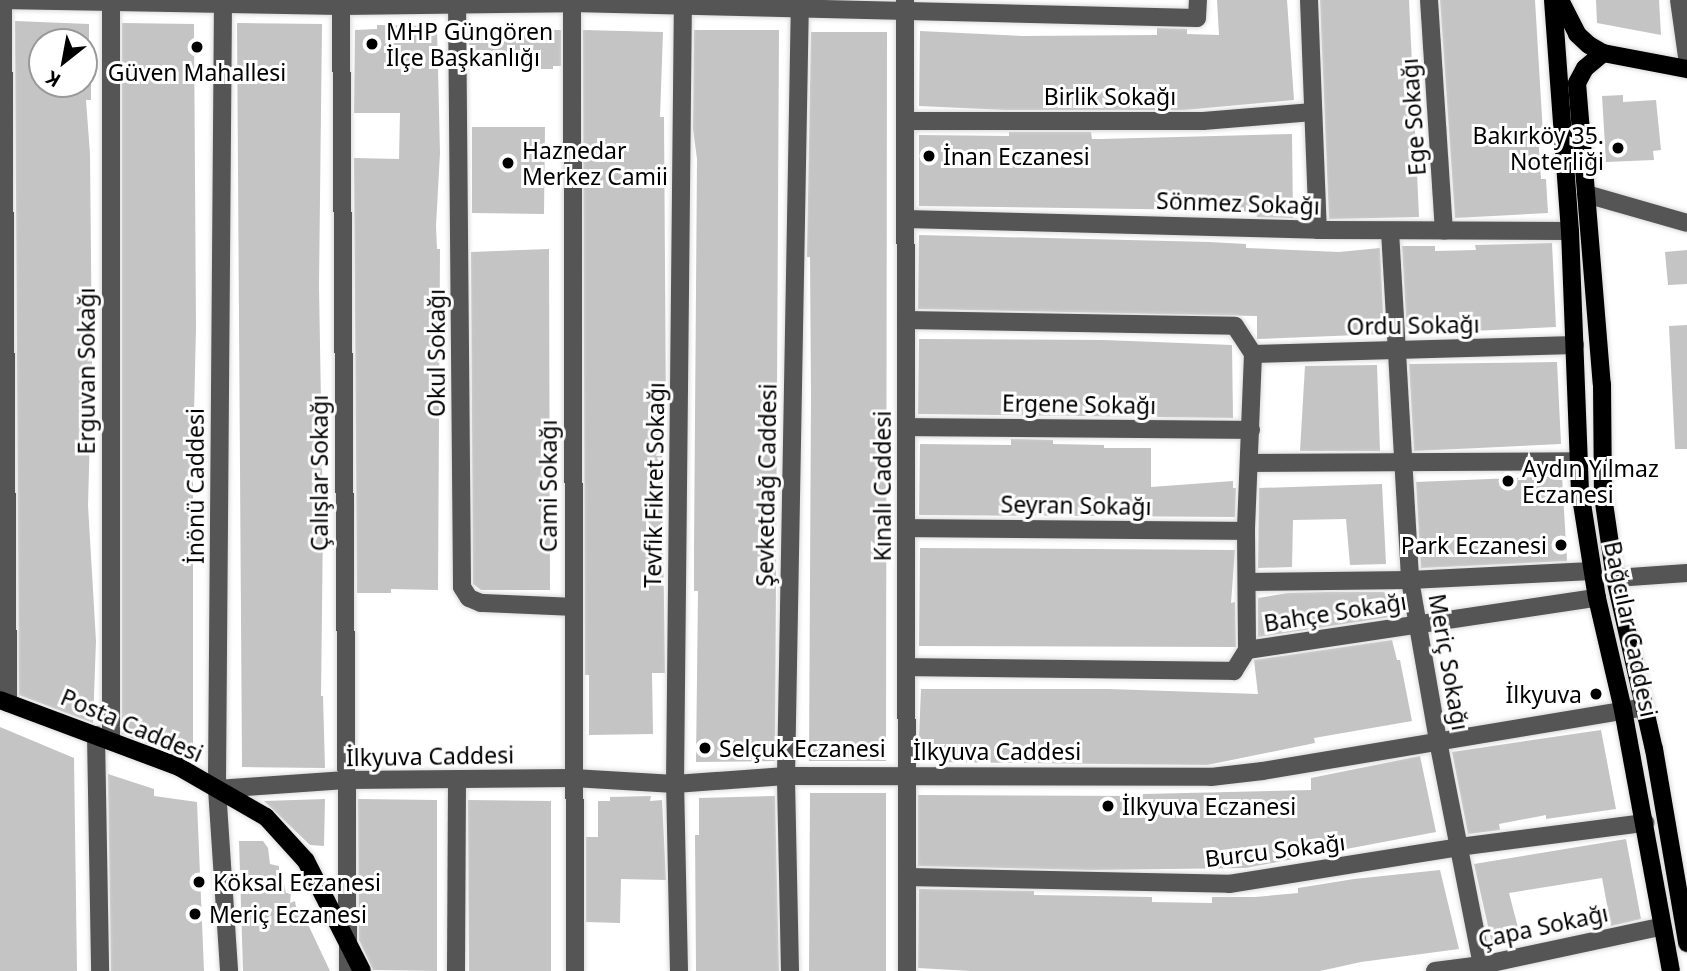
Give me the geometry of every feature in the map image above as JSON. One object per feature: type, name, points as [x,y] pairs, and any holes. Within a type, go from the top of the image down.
[{"type":"main road","name":"Bağcılar Caddesi","points":[[1553,0],[1570,231],[1579,461],[1592,571],[1623,710],[1645,823],[1660,927],[1671,971]]},
{"type":"main road","points":[[1560,0],[1577,34],[1603,53],[1687,69]]},
{"type":"main road","points":[[1603,53],[1585,68],[1577,83],[1602,384],[1603,496],[1615,578],[1646,708],[1687,942]]},
{"type":"main road","name":"Posta Caddesi","points":[[4,701],[179,767],[266,817],[306,861],[362,971]]},
{"type":"street","points":[[4,701],[2,0],[905,4],[1197,18],[1198,0]]},
{"type":"street","points":[[1309,0],[1318,230]]},
{"type":"street","name":"Ege Sokağı","points":[[1430,0],[1444,231]]},
{"type":"street","points":[[1679,0],[1687,57]]},
{"type":"street","name":"Erguvan Sokağı","points":[[100,971],[111,1]]},
{"type":"street","name":"Cami Sokağı","points":[[572,1],[575,971]]},
{"type":"street","name":"İnönü Caddesi","points":[[223,2],[217,789],[229,971]]},
{"type":"street","name":"Çalışlar Sokağı","points":[[341,3],[348,971]]},
{"type":"street","name":"Okul Sokağı","points":[[457,3],[462,587],[469,598],[481,603],[572,607]]},
{"type":"street","name":"Tevfik Fikret Sokağı","points":[[679,971],[676,784],[683,3]]},
{"type":"street","name":"Şevketdağ Caddesi","points":[[790,971],[786,776],[800,4]]},
{"type":"street","name":"Kınalı Caddesi","points":[[905,4],[907,971]]},
{"type":"street","name":"Birlik Sokağı","points":[[905,121],[1203,121],[1313,112]]},
{"type":"street","points":[[1586,194],[1687,223]]},
{"type":"street","name":"Sönmez Sokağı","points":[[905,219],[1318,230],[1570,231]]},
{"type":"street","name":"Meriç Sokağı","points":[[1390,231],[1410,580],[1438,741],[1483,968]]},
{"type":"street","points":[[906,320],[1235,326],[1253,354],[1246,531],[1247,650],[1234,671],[907,667]]},
{"type":"street","name":"Ordu Sokağı","points":[[1253,354],[1575,345]]},
{"type":"street","name":"Ergene Sokağı","points":[[906,427],[1251,430]]},
{"type":"street","points":[[1250,463],[1579,461]]},
{"type":"street","name":"Seyran Sokağı","points":[[906,528],[1246,531]]},
{"type":"street","points":[[1247,582],[1410,580],[1592,571]]},
{"type":"street","points":[[1615,578],[1687,573]]},
{"type":"street","name":"Bahçe Sokağı","points":[[1247,650],[1597,598]]},
{"type":"street","name":"İlkyuva Caddesi","points":[[217,789],[346,780],[573,778],[676,784],[786,776],[1211,776],[1646,708]]},
{"type":"street","points":[[456,971],[457,780]]},
{"type":"street","name":"Burcu Sokağı","points":[[907,877],[1229,884],[1459,847],[1645,823]]},
{"type":"street","name":"Çapa Sokağı","points":[[1436,971],[1483,968],[1660,927]]},
{"type":"building","points":[[1217,0],[1287,0],[1294,100],[1184,110],[1006,110],[919,106],[920,31],[1022,36],[1157,35],[1157,28],[1187,29],[1187,34],[1219,35]]},
{"type":"building","points":[[1320,0],[1409,0],[1419,217],[1329,219]]},
{"type":"building","points":[[1440,0],[1535,0],[1543,134],[1538,134],[1541,179],[1546,179],[1548,213],[1455,218]]},
{"type":"building","points":[[1596,0],[1659,0],[1661,35],[1597,23]]},
{"type":"building","points":[[15,21],[89,24],[89,28],[28,28],[28,98],[91,98],[86,100],[90,154],[92,362],[88,505],[96,641],[93,723],[19,695]]},
{"type":"building","points":[[122,23],[194,24],[196,328],[193,457],[193,762],[122,734]]},
{"type":"building","points":[[237,23],[322,24],[319,286],[323,521],[321,696],[325,768],[242,767]]},
{"type":"building","points":[[377,25],[437,26],[440,153],[436,226],[437,249],[440,249],[438,590],[391,589],[391,593],[357,593],[354,158],[399,159],[400,113],[354,113],[355,30],[377,29]]},
{"type":"building","points":[[469,29],[561,30],[561,66],[553,66],[553,69],[515,69],[515,65],[509,64],[469,63]]},
{"type":"building","points":[[583,30],[663,32],[660,117],[664,117],[666,415],[663,415],[662,463],[665,673],[652,673],[653,734],[589,735],[589,675],[585,675]]},
{"type":"building","points":[[694,30],[779,30],[775,761],[696,762],[698,591],[694,591],[694,549],[697,159],[693,129]]},
{"type":"building","points":[[811,32],[887,32],[886,761],[809,761],[811,394],[810,257],[807,257],[807,252]]},
{"type":"building","points":[[1623,95],[1623,102],[1656,100],[1661,150],[1653,151],[1654,160],[1606,162],[1602,96]]},
{"type":"building","name":"Haznedar Merkez Camii","points":[[472,127],[545,127],[544,214],[472,213]]},
{"type":"building","points":[[1009,132],[1091,132],[1092,139],[1292,134],[1293,218],[1257,217],[1256,212],[1209,210],[919,206],[919,135],[1009,136]]},
{"type":"building","points":[[919,235],[1209,242],[1246,244],[1246,248],[1339,252],[1380,248],[1384,334],[1257,339],[1257,316],[918,309]]},
{"type":"building","points":[[1552,243],[1556,327],[1407,334],[1402,246],[1435,246],[1435,251],[1476,250],[1475,245]]},
{"type":"building","points":[[549,249],[550,590],[481,590],[473,584],[471,252]]},
{"type":"building","points":[[1687,250],[1687,284],[1668,285],[1665,252]]},
{"type":"building","points":[[1687,325],[1687,449],[1675,449],[1669,326]]},
{"type":"building","points":[[919,339],[1104,340],[1232,345],[1233,418],[918,414]]},
{"type":"building","points":[[1557,362],[1561,444],[1414,451],[1409,364]]},
{"type":"building","points":[[1377,365],[1380,451],[1300,451],[1305,366]]},
{"type":"building","points":[[1011,439],[1053,440],[1053,444],[1104,445],[1104,448],[1151,448],[1151,487],[1233,481],[1233,488],[1236,488],[1235,517],[919,515],[920,444],[1011,445]]},
{"type":"building","points":[[1562,476],[1567,561],[1421,568],[1416,482]]},
{"type":"building","points":[[1382,484],[1386,564],[1350,565],[1346,519],[1293,520],[1292,567],[1258,568],[1259,488]]},
{"type":"building","points":[[920,548],[1235,550],[1231,603],[1235,602],[1236,647],[919,646]]},
{"type":"building","points":[[1389,592],[1390,617],[1258,637],[1258,598],[1288,593]]},
{"type":"building","points":[[1392,640],[1397,660],[1400,660],[1412,721],[1314,738],[1315,743],[1207,765],[918,762],[921,689],[1108,689],[1258,694],[1254,660]]},
{"type":"building","points":[[0,727],[74,758],[77,971],[0,971]]},
{"type":"building","points":[[1601,730],[1616,809],[1546,819],[1546,815],[1499,824],[1500,830],[1468,834],[1452,752]]},
{"type":"building","points":[[1420,756],[1436,832],[1246,868],[1089,870],[918,866],[918,795],[1142,796],[1311,790],[1311,778]]},
{"type":"building","points":[[108,774],[154,789],[154,796],[197,802],[204,971],[111,971]]},
{"type":"building","points":[[810,793],[886,793],[886,971],[809,971]]},
{"type":"building","points":[[651,796],[650,801],[662,800],[666,880],[621,879],[620,923],[586,922],[586,837],[598,837],[598,801],[610,801],[610,797]]},
{"type":"building","points":[[775,796],[779,971],[696,971],[695,835],[699,835],[699,798]]},
{"type":"building","points":[[325,799],[324,846],[310,845],[264,801]]},
{"type":"building","points":[[358,799],[437,800],[437,971],[373,970],[359,940]]},
{"type":"building","points":[[468,800],[551,801],[551,971],[469,971]]},
{"type":"building","points":[[1626,839],[1641,919],[1611,926],[1602,878],[1509,893],[1521,939],[1492,944],[1474,864]]},
{"type":"building","points":[[239,841],[263,841],[268,848],[270,864],[279,866],[279,877],[282,876],[286,893],[291,893],[290,903],[295,901],[296,907],[299,907],[301,918],[305,918],[330,971],[243,971]]},
{"type":"building","points":[[1440,870],[1459,949],[1361,962],[1320,971],[971,971],[918,968],[919,889],[1034,891],[1034,895],[1152,897],[1152,902],[1212,903],[1212,897],[1298,893],[1298,888]]},
{"type":"place","name":"MHP Güngören İlçe Başkanlığı","points":[[372,44]]},
{"type":"place","name":"Güven Mahallesi","points":[[197,47]]},
{"type":"place","name":"Bakırköy 35. Noterliği","points":[[1618,148]]},
{"type":"place","name":"İnan Eczanesi","points":[[929,156]]},
{"type":"place","name":"Haznedar Merkez Camii","points":[[508,163]]},
{"type":"place","name":"Aydın Yılmaz Eczanesi","points":[[1508,481]]},
{"type":"place","name":"Park Eczanesi","points":[[1561,545]]},
{"type":"place","name":"İlkyuva","points":[[1596,694]]},
{"type":"place","name":"Selçuk Eczanesi","points":[[705,748]]},
{"type":"place","name":"İlkyuva Eczanesi","points":[[1108,806]]},
{"type":"place","name":"Köksal Eczanesi","points":[[199,882]]},
{"type":"place","name":"Meriç Eczanesi","points":[[195,914]]}]
